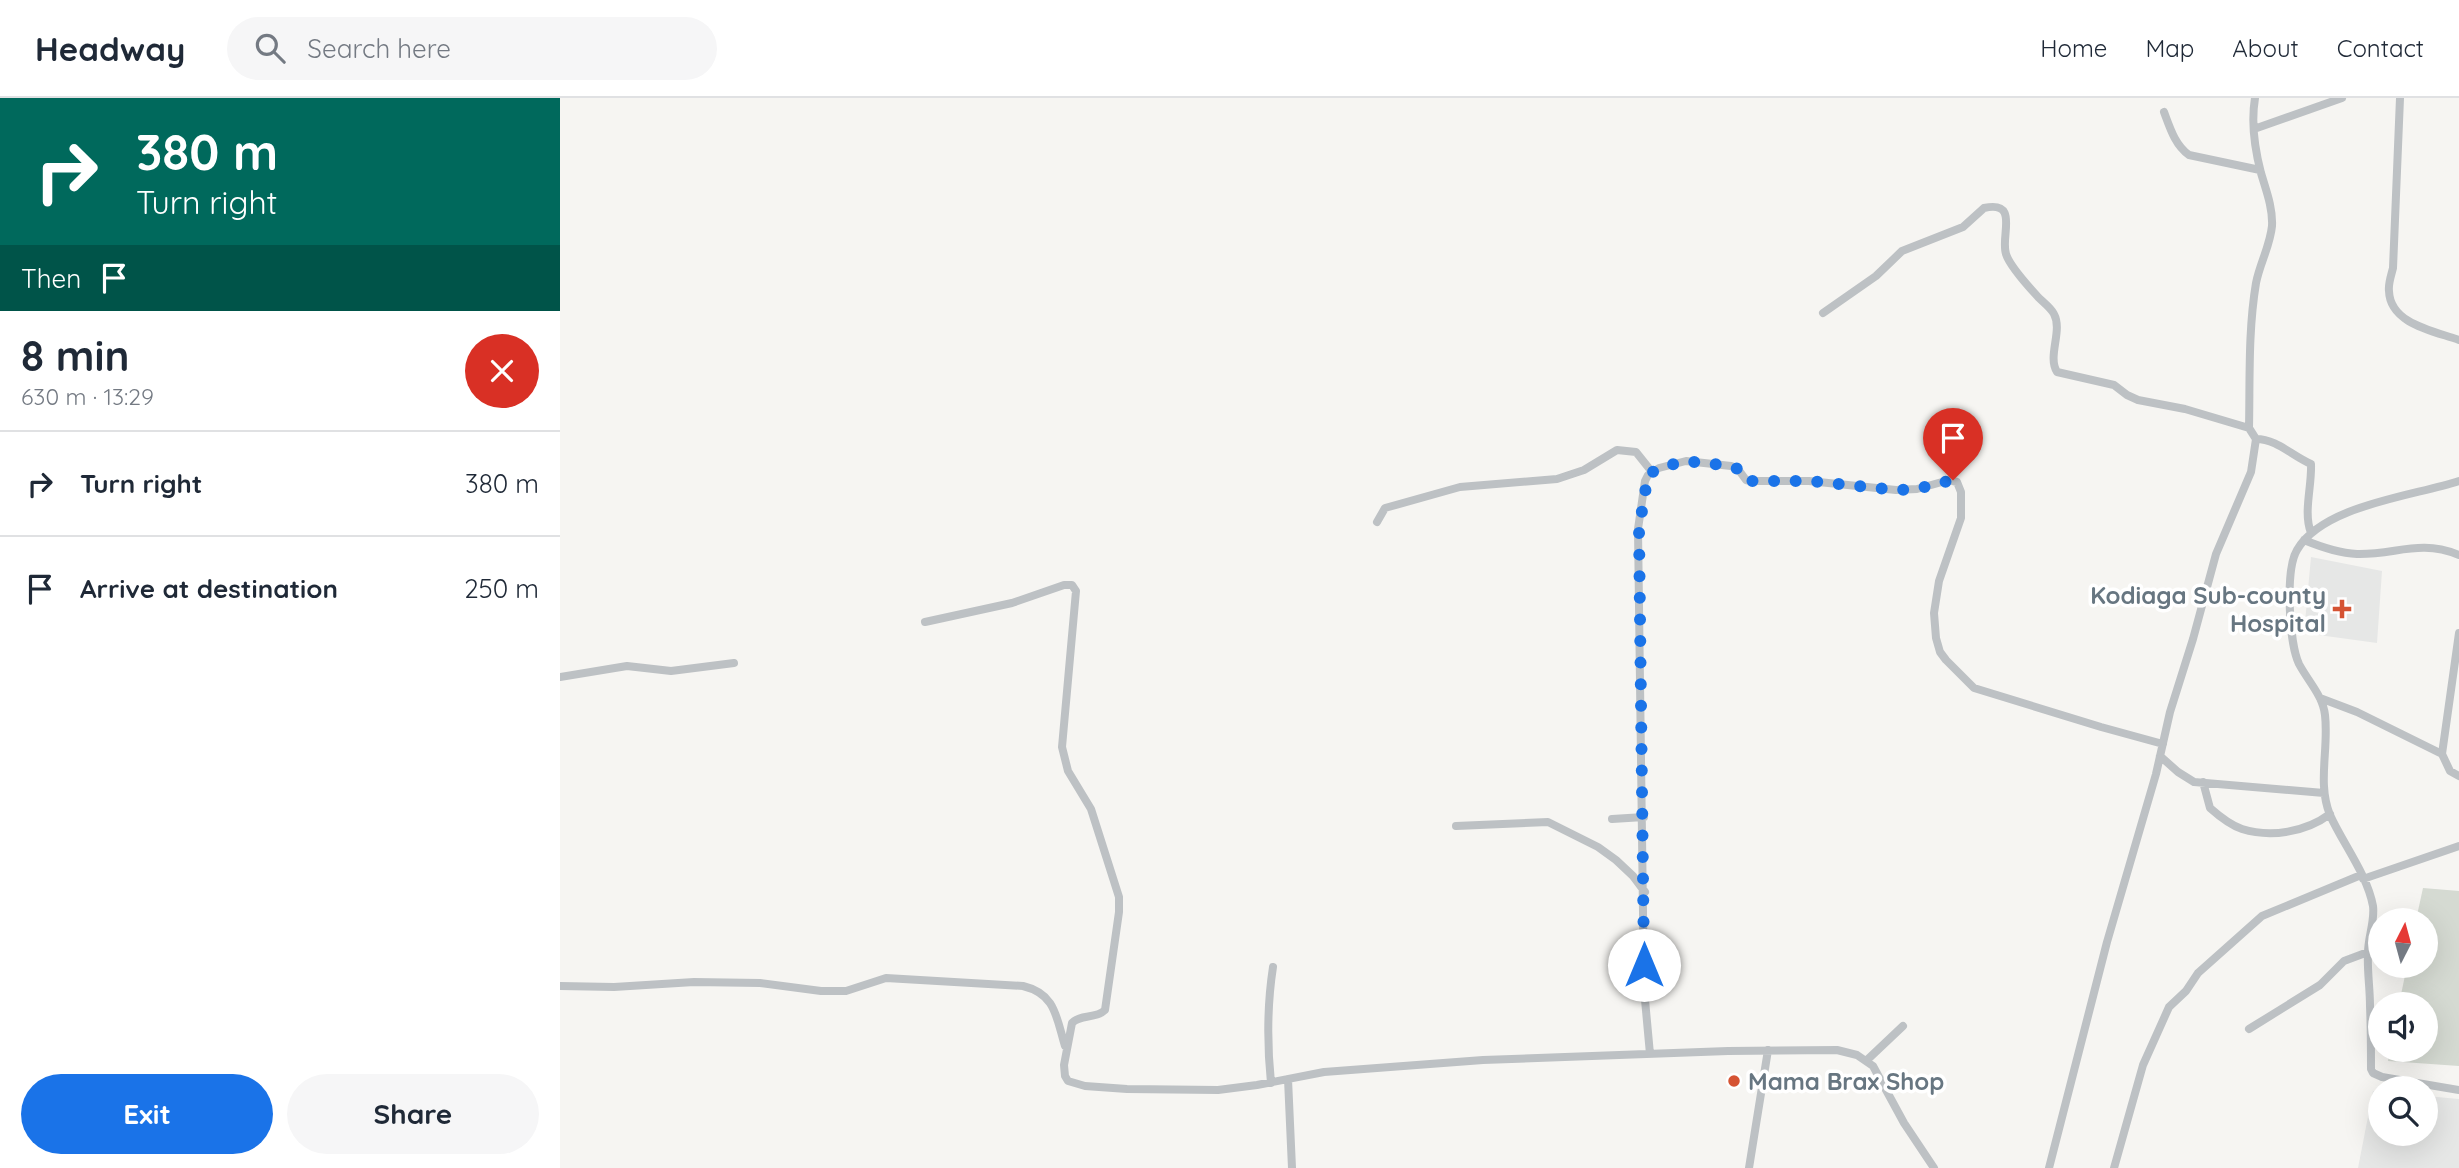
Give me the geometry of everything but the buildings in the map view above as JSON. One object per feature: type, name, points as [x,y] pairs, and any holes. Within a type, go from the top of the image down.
[{"type":"street","points":[[2049,1168],[2107,942],[2216,554],[2251,472],[2256,439],[2249,428],[2251,319],[2256,280],[2269,244],[2272,225],[2254,129],[2255,98]]},
{"type":"street","points":[[2254,129],[2342,98]]},
{"type":"street","points":[[2400,98],[2393,268],[2389,290],[2391,304],[2400,317],[2459,340]]},
{"type":"street","points":[[2164,112],[2174,138],[2189,155],[2260,170]]},
{"type":"street","points":[[1823,313],[1876,276],[1902,251],[1963,227],[1984,208],[1998,208],[2004,212],[2007,219],[2004,243],[2006,255],[2012,266],[2054,313],[2057,330],[2054,365],[2057,372],[2114,385],[2138,400],[2185,409],[2249,428]]},
{"type":"street","points":[[2256,439],[2276,442],[2292,456],[2311,464],[2308,537]]},
{"type":"street","points":[[1377,522],[1385,508],[1460,487],[1557,479],[1584,470],[1618,450],[1636,452],[1652,472]]},
{"type":"street","points":[[1650,1054],[1644,989],[1639,529],[1645,481],[1652,472],[1686,461],[1731,466],[1750,481],[1809,481],[1896,490],[1917,489],[1949,480],[1957,482],[1961,492],[1961,518],[1939,581],[1934,613],[1936,638],[1940,652],[1946,660],[1974,688],[2163,744]]},
{"type":"street","points":[[2372,908],[2362,877],[2330,814],[2324,793],[2325,715],[2320,698],[2298,661],[2293,640],[2293,558],[2308,537],[2331,521],[2380,500],[2459,481]]},
{"type":"street","points":[[2308,537],[2330,550],[2357,554],[2423,546],[2459,555]]},
{"type":"street","points":[[925,622],[1012,603],[1064,585],[1072,585],[1076,591],[1062,747],[1064,760],[1091,809],[1120,904],[1105,1010],[1075,1020],[1069,1032],[1066,1049],[1065,1076],[1069,1081],[1085,1086],[1127,1089],[1218,1090],[1324,1072],[1401,1065],[1837,1049],[1857,1055],[1873,1066],[1904,1123],[1934,1168]]},
{"type":"street","points":[[2459,633],[2442,754],[2450,771],[2459,776]]},
{"type":"street","points":[[560,677],[627,666],[671,671],[734,663]]},
{"type":"street","points":[[2320,698],[2369,718],[2442,754]]},
{"type":"street","points":[[2160,756],[2187,779],[2324,793]]},
{"type":"street","points":[[2203,782],[2210,808],[2241,829],[2268,833],[2293,831],[2319,822],[2330,814]]},
{"type":"street","points":[[1612,819],[1643,817]]},
{"type":"street","points":[[1456,826],[1548,822],[1598,847],[1633,876],[1645,892]]},
{"type":"street","points":[[2113,1168],[2143,1065],[2169,1006],[2186,991],[2198,973],[2262,916],[2362,877],[2459,846]]},
{"type":"street","points":[[2249,1029],[2319,985],[2344,961],[2368,953]]},
{"type":"street","points":[[1271,1083],[1268,1050],[1269,994],[1273,967]]},
{"type":"street","points":[[560,986],[760,983],[810,990],[846,991],[886,978],[1023,986],[1037,989],[1047,995],[1066,1049]]},
{"type":"street","points":[[2369,978],[2373,1073],[2406,1083],[2459,1090]]},
{"type":"street","points":[[1866,1061],[1903,1026]]},
{"type":"street","points":[[1749,1168],[1768,1050]]},
{"type":"street","points":[[1288,1079],[1292,1168]]},
{"type":"shaded area","name":"Kodiaga Sub-county Hospital","points":[[2311,557],[2382,571],[2377,643],[2304,633]]},
{"type":"shaded area","points":[[2423,888],[2459,891],[2459,1066],[2402,1062],[2438,1062],[2438,992],[2402,992],[2404,978],[2438,978],[2438,908],[2419,908]]},
{"type":"shaded area","points":[[2438,1097],[2459,1099],[2459,1168],[2358,1168],[2368,1117],[2368,1146],[2438,1146]]},
{"type":"place","name":"Kodiaga Sub-county Hospital","points":[[2342,609]]},
{"type":"place","name":"Mama Brax Shop","points":[[1734,1081]]},
{"type":"route","points":[[1644,965],[1639,529],[1648,475],[1659,468],[1686,461],[1720,467],[1731,466],[1750,481],[1809,481],[1896,490],[1917,489],[1953,480]]}]
